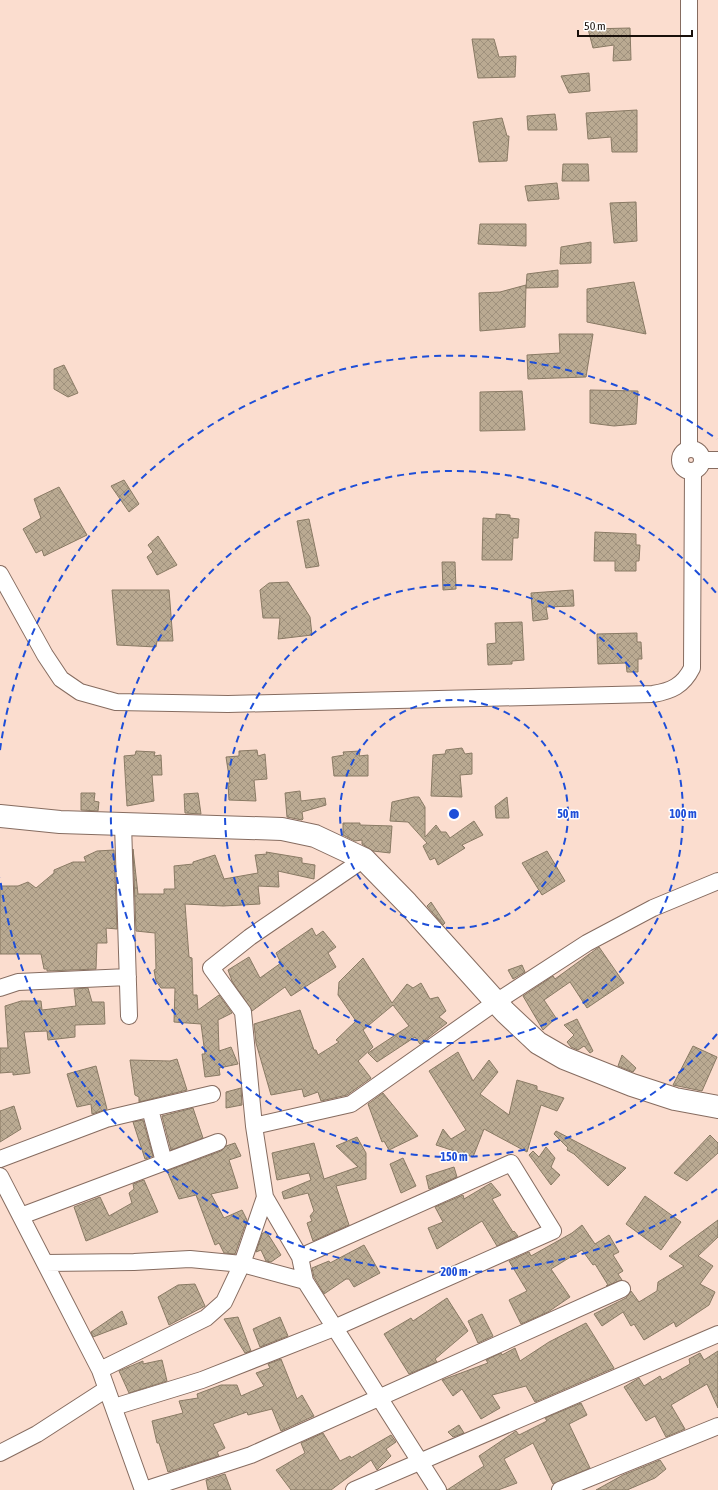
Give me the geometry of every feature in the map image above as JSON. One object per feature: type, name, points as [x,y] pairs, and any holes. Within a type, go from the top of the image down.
[{"type":"street","points":[[0,574],[44,655],[61,679],[80,692],[116,702],[228,704],[653,694],[668,691],[680,685],[692,668],[705,463],[698,451],[689,449],[688,0]]},
{"type":"street","points":[[0,816],[60,822],[282,829],[315,836],[364,859],[407,903],[496,1002],[538,1043],[564,1058],[632,1085],[675,1099],[718,1107]]},
{"type":"street","points":[[123,824],[129,1016]]},
{"type":"street","points":[[364,859],[250,937],[211,968],[243,1012],[254,1126],[265,1197],[300,1257],[306,1281],[334,1328],[422,1462],[438,1490]]},
{"type":"street","points":[[254,1126],[351,1104],[496,1002],[587,943],[653,908],[718,881]]},
{"type":"street","points":[[0,988],[18,982],[128,977]]},
{"type":"street","points":[[0,1159],[106,1119],[212,1094]]},
{"type":"street","points":[[150,1108],[164,1162]]},
{"type":"street","points":[[21,1216],[218,1142]]},
{"type":"street","points":[[114,1406],[202,1380],[334,1328],[551,1233],[552,1229],[511,1163],[300,1257]]},
{"type":"street","points":[[0,1176],[100,1370],[105,1390],[114,1406],[144,1490],[251,1455],[622,1289]]},
{"type":"street","points":[[100,1370],[206,1318],[224,1302],[242,1264],[265,1197]]},
{"type":"street","points":[[44,1262],[134,1262],[190,1259],[242,1264],[306,1281]]},
{"type":"street","points":[[354,1490],[386,1474],[422,1462],[718,1334]]},
{"type":"street","points":[[0,1453],[37,1434],[105,1390]]},
{"type":"street","points":[[560,1490],[718,1426]]},
{"type":"building","points":[[630,28],[631,60],[613,61],[614,45],[593,48],[588,29]]},
{"type":"building","points":[[472,39],[494,39],[499,57],[516,56],[515,77],[478,78]]},
{"type":"building","points":[[589,73],[590,91],[569,93],[561,76]]},
{"type":"building","points":[[637,110],[637,152],[612,152],[611,137],[588,139],[586,113]]},
{"type":"building","points":[[555,114],[557,130],[528,130],[527,116]]},
{"type":"building","points":[[502,118],[507,136],[509,136],[507,161],[479,162],[473,122]]},
{"type":"building","points":[[563,164],[588,164],[589,181],[562,181]]},
{"type":"building","points":[[557,183],[559,199],[528,201],[525,186]]},
{"type":"building","points":[[636,202],[637,241],[614,243],[610,203]]},
{"type":"building","points":[[480,224],[526,224],[526,246],[478,244]]},
{"type":"building","points":[[591,242],[591,263],[560,264],[561,247]]},
{"type":"building","points":[[558,270],[558,287],[526,288],[527,274]]},
{"type":"building","points":[[634,282],[646,334],[587,322],[587,289]]},
{"type":"building","points":[[526,285],[525,327],[480,331],[479,293],[500,292]]},
{"type":"building","points":[[559,334],[593,334],[586,377],[528,379],[527,355],[560,353]]},
{"type":"building","points":[[64,365],[78,393],[68,397],[54,389],[54,369]]},
{"type":"building","points":[[590,390],[638,391],[636,424],[614,426],[590,423]]},
{"type":"building","points":[[522,391],[525,430],[480,431],[480,392]]},
{"type":"building","points":[[124,480],[139,504],[129,512],[111,486]]},
{"type":"building","points":[[59,487],[87,535],[44,556],[42,550],[36,553],[23,529],[41,518],[34,499]]},
{"type":"building","points":[[496,514],[510,515],[510,518],[519,519],[518,538],[513,538],[512,560],[482,560],[483,518],[496,519]]},
{"type":"building","points":[[309,519],[319,566],[306,568],[297,521]]},
{"type":"building","points":[[595,532],[636,534],[636,545],[640,545],[639,561],[636,561],[636,571],[615,571],[615,561],[594,561]]},
{"type":"building","points":[[158,536],[177,565],[157,575],[147,557],[153,552],[148,545]]},
{"type":"building","points":[[442,562],[455,562],[456,589],[443,590]]},
{"type":"building","points":[[288,582],[310,617],[312,635],[278,639],[280,618],[263,618],[260,590],[269,583]]},
{"type":"building","points":[[112,590],[169,590],[173,641],[157,641],[156,647],[117,645]]},
{"type":"building","points":[[573,590],[574,606],[546,607],[548,619],[533,621],[531,593]]},
{"type":"building","points":[[522,622],[524,660],[512,661],[512,664],[488,665],[487,644],[496,643],[495,623]]},
{"type":"building","points":[[637,633],[637,642],[641,642],[642,659],[638,659],[638,672],[627,672],[626,663],[598,664],[597,634]]},
{"type":"building","points":[[462,748],[465,754],[472,753],[472,774],[460,775],[462,797],[431,796],[433,755],[445,754],[446,750]]},
{"type":"building","points":[[257,750],[258,756],[265,754],[267,779],[254,780],[256,801],[229,800],[228,783],[230,783],[226,757],[239,756],[239,751]]},
{"type":"building","points":[[136,751],[155,752],[154,756],[161,755],[162,775],[152,775],[154,801],[127,806],[124,756],[135,755]]},
{"type":"building","points":[[360,751],[359,756],[368,755],[368,776],[334,776],[332,757],[344,755],[343,752]]},
{"type":"building","points":[[300,791],[301,801],[325,798],[326,805],[302,812],[302,820],[287,817],[285,793]]},
{"type":"building","points":[[81,793],[95,793],[94,801],[99,802],[98,811],[81,810]]},
{"type":"building","points":[[198,793],[201,814],[185,813],[184,794]]},
{"type":"building","points":[[419,797],[425,807],[425,837],[436,825],[441,832],[446,832],[450,838],[474,821],[483,835],[462,845],[465,848],[438,865],[435,858],[430,860],[423,846],[427,843],[408,822],[390,821],[392,802]]},
{"type":"building","points":[[507,797],[509,818],[496,818],[495,806]]},
{"type":"building","points":[[343,823],[392,826],[390,853],[373,851],[362,844],[362,840],[355,841],[343,835]]},
{"type":"building","points":[[133,849],[138,894],[164,894],[164,889],[175,889],[174,866],[193,864],[193,862],[215,855],[224,879],[258,873],[255,855],[267,854],[266,852],[302,858],[302,863],[315,865],[314,879],[278,871],[279,887],[258,886],[260,904],[223,906],[185,904],[189,957],[192,958],[193,995],[197,995],[198,1010],[219,995],[232,1013],[218,1020],[219,1051],[231,1047],[238,1064],[219,1068],[220,1075],[205,1077],[202,1054],[205,1054],[201,1024],[174,1022],[175,988],[161,988],[156,981],[154,970],[156,969],[155,933],[136,931]]},
{"type":"building","points":[[114,850],[117,929],[106,928],[107,943],[97,943],[96,969],[47,971],[47,969],[44,969],[41,954],[0,954],[0,886],[18,886],[28,882],[36,888],[54,873],[54,870],[73,862],[86,862],[84,857],[97,851]]},
{"type":"building","points":[[547,851],[565,881],[542,895],[522,863]]},
{"type":"building","points":[[431,902],[445,923],[443,925],[427,906]]},
{"type":"building","points":[[312,928],[316,936],[323,931],[336,947],[328,953],[336,967],[291,996],[285,987],[252,1011],[232,981],[228,970],[249,957],[260,978],[281,963],[276,953]]},
{"type":"building","points":[[599,947],[624,983],[587,1008],[570,982],[544,1000],[556,1018],[543,1030],[523,996],[553,976],[555,979]]},
{"type":"building","points":[[363,958],[392,1003],[407,984],[413,988],[421,983],[430,999],[438,997],[446,1011],[439,1017],[447,1023],[420,1044],[415,1037],[377,1062],[368,1053],[409,1026],[393,1005],[363,1030],[373,1047],[358,1061],[371,1078],[347,1095],[321,1101],[318,1092],[304,1097],[302,1089],[271,1095],[256,1043],[254,1024],[300,1010],[314,1050],[316,1050],[318,1055],[339,1042],[336,1040],[356,1021],[338,995],[339,982]]},
{"type":"building","points":[[522,965],[525,972],[513,979],[508,970]]},
{"type":"building","points":[[88,988],[92,1002],[104,1002],[105,1024],[75,1025],[75,1037],[48,1040],[47,1031],[24,1032],[30,1073],[13,1075],[13,1072],[0,1073],[0,1048],[8,1048],[5,1006],[21,1001],[41,1001],[42,1010],[76,1006],[74,989]]},
{"type":"building","points":[[577,1019],[593,1051],[590,1053],[584,1046],[578,1050],[571,1047],[567,1042],[574,1035],[564,1025]]},
{"type":"building","points":[[693,1046],[717,1057],[702,1091],[673,1085]]},
{"type":"building","points":[[458,1052],[473,1081],[489,1060],[498,1072],[480,1094],[509,1115],[517,1080],[537,1086],[537,1090],[564,1098],[557,1111],[541,1105],[527,1152],[484,1129],[473,1157],[436,1145],[443,1129],[451,1139],[466,1130],[429,1071]]},
{"type":"building","points":[[622,1055],[636,1068],[633,1072],[618,1066]]},
{"type":"building","points":[[177,1059],[187,1090],[139,1102],[139,1097],[135,1095],[130,1060],[170,1061]]},
{"type":"building","points":[[96,1066],[107,1109],[92,1114],[91,1104],[77,1107],[67,1074]]},
{"type":"building","points":[[241,1088],[242,1105],[226,1108],[226,1092]]},
{"type":"building","points":[[383,1093],[418,1136],[389,1150],[384,1141],[382,1142],[368,1104]]},
{"type":"building","points":[[14,1106],[21,1129],[0,1142],[0,1111]]},
{"type":"building","points":[[193,1108],[203,1138],[171,1150],[162,1116]]},
{"type":"building","points":[[143,1120],[153,1156],[145,1159],[133,1122]]},
{"type":"building","points":[[556,1131],[626,1168],[608,1186],[574,1154],[567,1150],[568,1148],[554,1134]]},
{"type":"building","points":[[710,1135],[718,1143],[718,1153],[687,1181],[674,1173]]},
{"type":"building","points":[[357,1137],[366,1153],[366,1179],[336,1186],[349,1225],[313,1241],[307,1223],[312,1221],[310,1216],[314,1211],[308,1193],[284,1199],[282,1192],[311,1180],[309,1173],[277,1180],[272,1153],[314,1143],[324,1179],[358,1167],[336,1146]]},
{"type":"building","points":[[235,1143],[241,1156],[229,1160],[238,1188],[211,1194],[224,1218],[242,1210],[247,1220],[235,1254],[224,1253],[219,1243],[215,1245],[196,1195],[179,1199],[167,1171],[221,1151],[226,1146]]},
{"type":"building","points":[[546,1147],[555,1158],[551,1167],[560,1175],[551,1185],[529,1155],[533,1151],[539,1157]]},
{"type":"building","points":[[403,1158],[416,1186],[401,1193],[390,1164]]},
{"type":"building","points":[[454,1167],[457,1177],[429,1189],[426,1176]]},
{"type":"building","points":[[144,1180],[158,1212],[86,1241],[74,1207],[100,1197],[109,1216],[132,1203],[129,1193],[134,1189],[133,1184]]},
{"type":"building","points":[[491,1183],[501,1195],[492,1199],[513,1232],[514,1231],[518,1236],[497,1246],[482,1221],[437,1249],[428,1228],[443,1222],[435,1207],[463,1195],[464,1199]]},
{"type":"building","points":[[645,1196],[681,1222],[661,1250],[626,1224]]},
{"type":"building","points":[[718,1220],[718,1237],[698,1256],[713,1266],[700,1284],[715,1292],[709,1305],[676,1327],[674,1322],[644,1340],[634,1324],[631,1326],[623,1312],[602,1326],[594,1314],[626,1298],[631,1291],[639,1302],[657,1291],[658,1282],[684,1266],[669,1256]]},
{"type":"building","points":[[582,1225],[595,1244],[609,1235],[619,1252],[613,1255],[623,1271],[618,1274],[622,1280],[606,1286],[608,1285],[595,1264],[593,1265],[582,1250],[551,1269],[570,1297],[548,1312],[521,1324],[509,1300],[527,1291],[509,1261],[529,1252],[531,1256],[572,1233]]},
{"type":"building","points":[[266,1231],[281,1255],[271,1262],[266,1261],[261,1250],[256,1252],[262,1234]]},
{"type":"building","points":[[364,1245],[380,1273],[354,1287],[349,1279],[346,1279],[324,1294],[314,1277],[312,1268],[329,1261],[330,1263]]},
{"type":"building","points":[[195,1284],[205,1306],[169,1325],[158,1297],[178,1285]]},
{"type":"building","points":[[447,1298],[468,1331],[435,1359],[437,1362],[409,1374],[384,1334],[411,1318],[413,1321]]},
{"type":"building","points":[[122,1311],[127,1324],[93,1337],[91,1332]]},
{"type":"building","points":[[482,1314],[493,1336],[478,1343],[468,1321]]},
{"type":"building","points":[[238,1317],[251,1351],[245,1353],[224,1319]]},
{"type":"building","points":[[280,1317],[288,1336],[260,1347],[253,1329]]},
{"type":"building","points":[[586,1323],[614,1368],[535,1402],[526,1386],[492,1395],[500,1408],[481,1419],[462,1389],[453,1396],[442,1380],[488,1363],[486,1360],[501,1353],[502,1355],[515,1348],[520,1361],[549,1342]]},
{"type":"building","points":[[718,1351],[718,1408],[707,1384],[671,1405],[685,1429],[666,1437],[655,1416],[646,1421],[624,1387],[639,1378],[644,1386],[660,1376],[662,1380],[690,1364],[689,1359],[700,1353],[704,1360]]},
{"type":"building","points":[[281,1359],[297,1399],[302,1395],[314,1416],[281,1431],[272,1409],[248,1415],[247,1412],[213,1424],[225,1448],[217,1452],[219,1456],[168,1472],[159,1443],[157,1443],[152,1421],[183,1413],[179,1401],[198,1398],[197,1394],[221,1385],[237,1385],[241,1396],[264,1386],[256,1373],[270,1368],[268,1364]]},
{"type":"building","points":[[162,1360],[167,1381],[129,1393],[119,1371],[143,1361],[143,1364]]},
{"type":"building","points":[[581,1403],[587,1415],[569,1424],[590,1468],[553,1484],[533,1443],[504,1459],[517,1483],[498,1490],[447,1490],[484,1466],[479,1456],[516,1431],[519,1435],[547,1421],[545,1418]]},
{"type":"building","points":[[459,1425],[464,1433],[453,1437],[448,1432]]},
{"type":"building","points":[[323,1433],[340,1461],[350,1456],[351,1458],[391,1435],[396,1442],[386,1449],[391,1456],[377,1470],[371,1460],[331,1490],[291,1490],[276,1470],[305,1453],[301,1443]]},
{"type":"building","points":[[660,1460],[666,1469],[655,1478],[627,1490],[596,1490],[623,1475]]},
{"type":"building","points":[[225,1474],[231,1490],[208,1490],[206,1480]]}]
